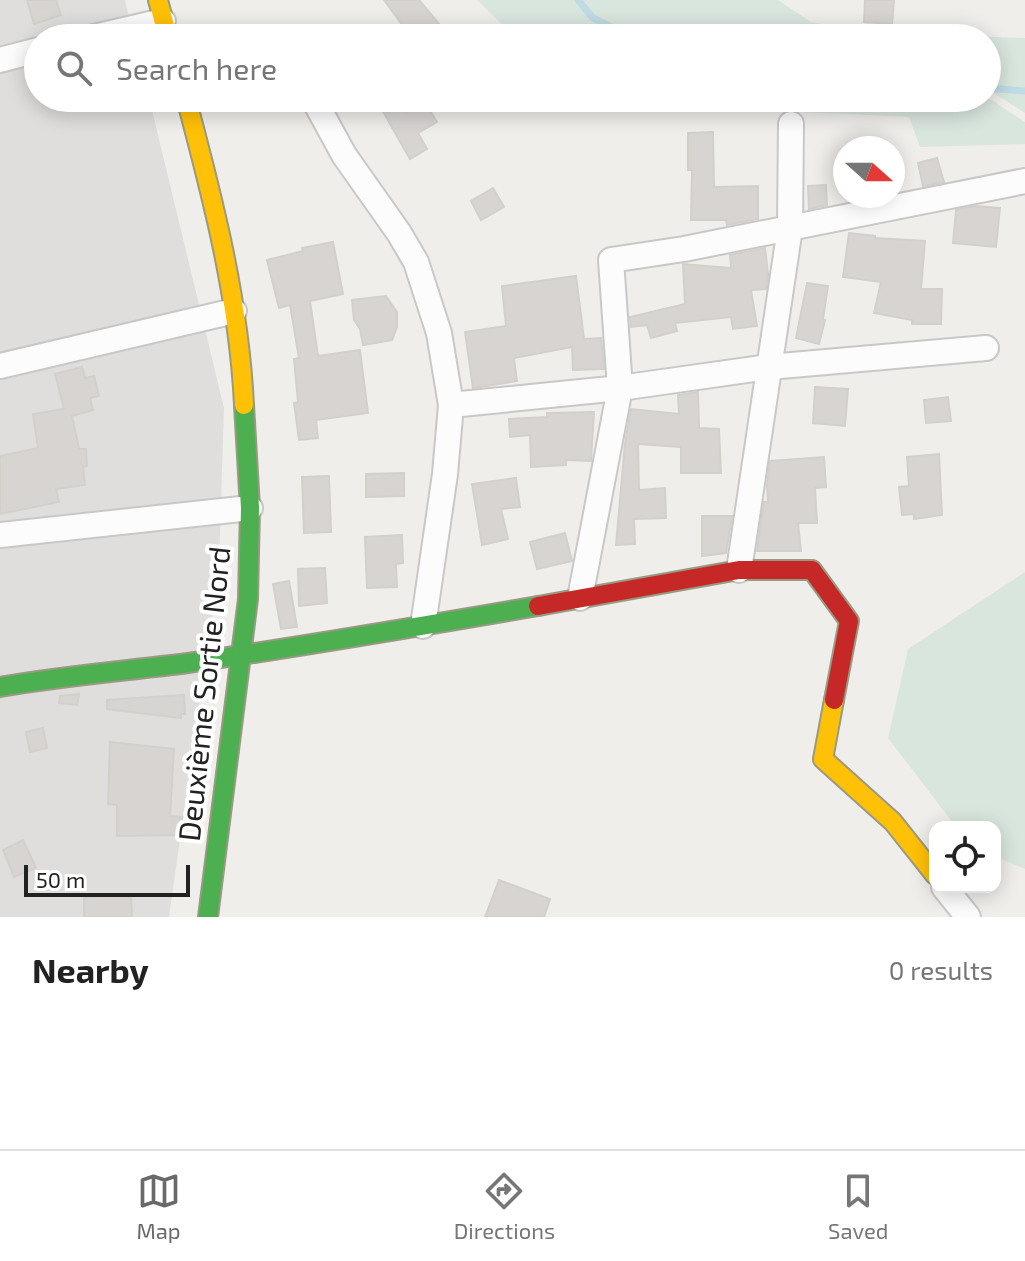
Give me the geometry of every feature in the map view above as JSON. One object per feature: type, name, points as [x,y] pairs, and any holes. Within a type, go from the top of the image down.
[{"type":"street","points":[[0,60],[24,54]]},
{"type":"street","name":"Deuxième Sortie Nord","points":[[190,112],[218,216],[242,358],[250,508],[248,599],[208,917]]},
{"type":"street","points":[[321,112],[344,155],[416,262],[439,333],[451,405],[445,474],[423,626]]},
{"type":"street","points":[[739,570],[790,228],[791,124]]},
{"type":"street","points":[[580,598],[620,388],[611,260],[1025,181]]},
{"type":"street","points":[[0,366],[234,311]]},
{"type":"street","points":[[451,405],[620,388],[769,367],[986,348]]},
{"type":"street","points":[[0,535],[250,508]]},
{"type":"street","points":[[0,687],[57,677],[185,663],[423,626],[739,570],[812,570],[849,621],[823,759],[893,822],[929,867]]},
{"type":"street","points":[[949,893],[968,917]]},
{"type":"shaded area","points":[[0,0],[125,0],[131,24],[24,24],[24,112],[152,112],[224,408],[219,565],[169,917],[0,917]]},
{"type":"shaded area","points":[[477,0],[778,0],[811,22],[822,24],[502,24]]},
{"type":"shaded area","points":[[1001,37],[1025,38],[1025,113],[1001,98]]},
{"type":"shaded area","points":[[1001,106],[1025,122],[1025,144],[920,147],[909,117],[800,112],[1001,112]]},
{"type":"shaded area","points":[[1025,572],[1025,869],[1001,859],[1001,821],[951,821],[888,738],[908,649]]},
{"type":"building","points":[[27,0],[56,0],[61,15],[34,24]]},
{"type":"building","points":[[384,0],[419,0],[439,24],[402,24]]},
{"type":"building","points":[[865,0],[894,0],[892,24],[864,22]]},
{"type":"building","points":[[383,112],[431,112],[437,122],[418,133],[427,149],[410,159]]},
{"type":"building","points":[[713,132],[714,187],[758,186],[758,219],[727,225],[726,220],[691,220],[692,170],[688,170],[688,133]]},
{"type":"building","points":[[937,158],[944,182],[923,186],[918,163]]},
{"type":"building","points":[[826,185],[827,205],[809,209],[808,186]]},
{"type":"building","points":[[493,188],[504,207],[481,220],[471,201]]},
{"type":"building","points":[[975,206],[1000,208],[996,247],[953,243],[956,210]]},
{"type":"building","points":[[849,233],[925,241],[921,289],[942,289],[941,324],[912,324],[912,320],[874,313],[881,282],[843,277]]},
{"type":"building","points":[[333,242],[343,294],[310,301],[318,356],[360,350],[368,413],[316,420],[318,438],[299,440],[294,403],[298,402],[294,359],[299,358],[290,305],[279,308],[267,260]]},
{"type":"building","points":[[765,248],[766,289],[751,290],[757,326],[733,329],[731,317],[675,323],[677,331],[651,338],[647,325],[631,327],[630,317],[685,304],[683,264],[731,268],[730,255]]},
{"type":"building","points":[[576,276],[584,339],[601,338],[604,369],[573,370],[572,347],[514,358],[517,381],[473,388],[465,332],[506,326],[502,286]]},
{"type":"building","points":[[807,283],[828,286],[819,344],[796,338]]},
{"type":"building","points":[[386,296],[397,312],[397,327],[392,340],[363,345],[360,329],[354,320],[352,300]]},
{"type":"building","points":[[82,367],[85,378],[94,376],[99,396],[90,398],[93,410],[72,416],[79,449],[86,449],[87,466],[83,466],[85,485],[56,489],[59,502],[0,514],[0,456],[38,448],[33,414],[64,409],[55,374]]},
{"type":"building","points":[[815,387],[848,389],[845,426],[813,423]]},
{"type":"building","points":[[698,392],[699,428],[719,429],[721,473],[681,473],[681,447],[638,444],[639,490],[665,488],[666,518],[634,519],[635,544],[616,545],[631,409],[679,414],[678,395]]},
{"type":"building","points":[[948,397],[951,421],[926,423],[924,400]]},
{"type":"building","points":[[594,412],[591,461],[566,460],[566,465],[531,467],[530,435],[510,437],[509,419],[547,417],[547,413]]},
{"type":"building","points":[[939,454],[942,515],[914,519],[914,514],[902,515],[899,487],[909,486],[907,457]]},
{"type":"building","points":[[824,457],[826,487],[815,488],[817,523],[798,523],[801,551],[757,551],[764,502],[768,502],[770,461]]},
{"type":"building","points":[[404,473],[404,496],[366,497],[366,474]]},
{"type":"building","points":[[329,476],[331,532],[304,533],[302,477]]},
{"type":"building","points":[[516,478],[520,507],[501,509],[508,539],[482,545],[472,484]]},
{"type":"building","points":[[702,516],[732,516],[726,553],[702,556]]},
{"type":"building","points":[[565,533],[572,561],[537,569],[530,542]]},
{"type":"building","points":[[402,535],[403,563],[396,564],[397,587],[367,588],[365,537]]},
{"type":"building","points":[[325,568],[327,603],[299,606],[298,569]]},
{"type":"building","points":[[289,581],[297,627],[281,629],[273,584]]},
{"type":"building","points":[[79,694],[77,705],[59,703],[60,696]]},
{"type":"building","points":[[184,695],[185,714],[181,714],[181,718],[107,709],[107,700]]},
{"type":"building","points":[[43,728],[47,748],[30,752],[26,732]]},
{"type":"building","points":[[110,742],[174,749],[170,816],[182,817],[181,835],[117,836],[117,805],[108,804]]},
{"type":"building","points":[[23,840],[36,868],[14,877],[3,850]]},
{"type":"building","points":[[499,880],[550,899],[544,917],[485,917]]},
{"type":"building","points":[[131,895],[132,917],[84,917],[84,897]]},
{"type":"waterway","points":[[578,0],[593,18],[605,24]]},
{"type":"waterway","points":[[1001,89],[1025,91]]},
{"type":"traffic: fast","points":[[208,917],[248,599],[250,508],[244,405]]},
{"type":"traffic: fast","points":[[0,687],[188,663],[538,606]]},
{"type":"traffic: slow","points":[[158,0],[164,24]]},
{"type":"traffic: slow","points":[[190,112],[231,288],[244,405]]},
{"type":"traffic: slow","points":[[834,700],[823,759],[893,822],[929,867]]},
{"type":"traffic: jam","points":[[538,606],[739,570],[812,570],[849,621],[834,700]]}]
